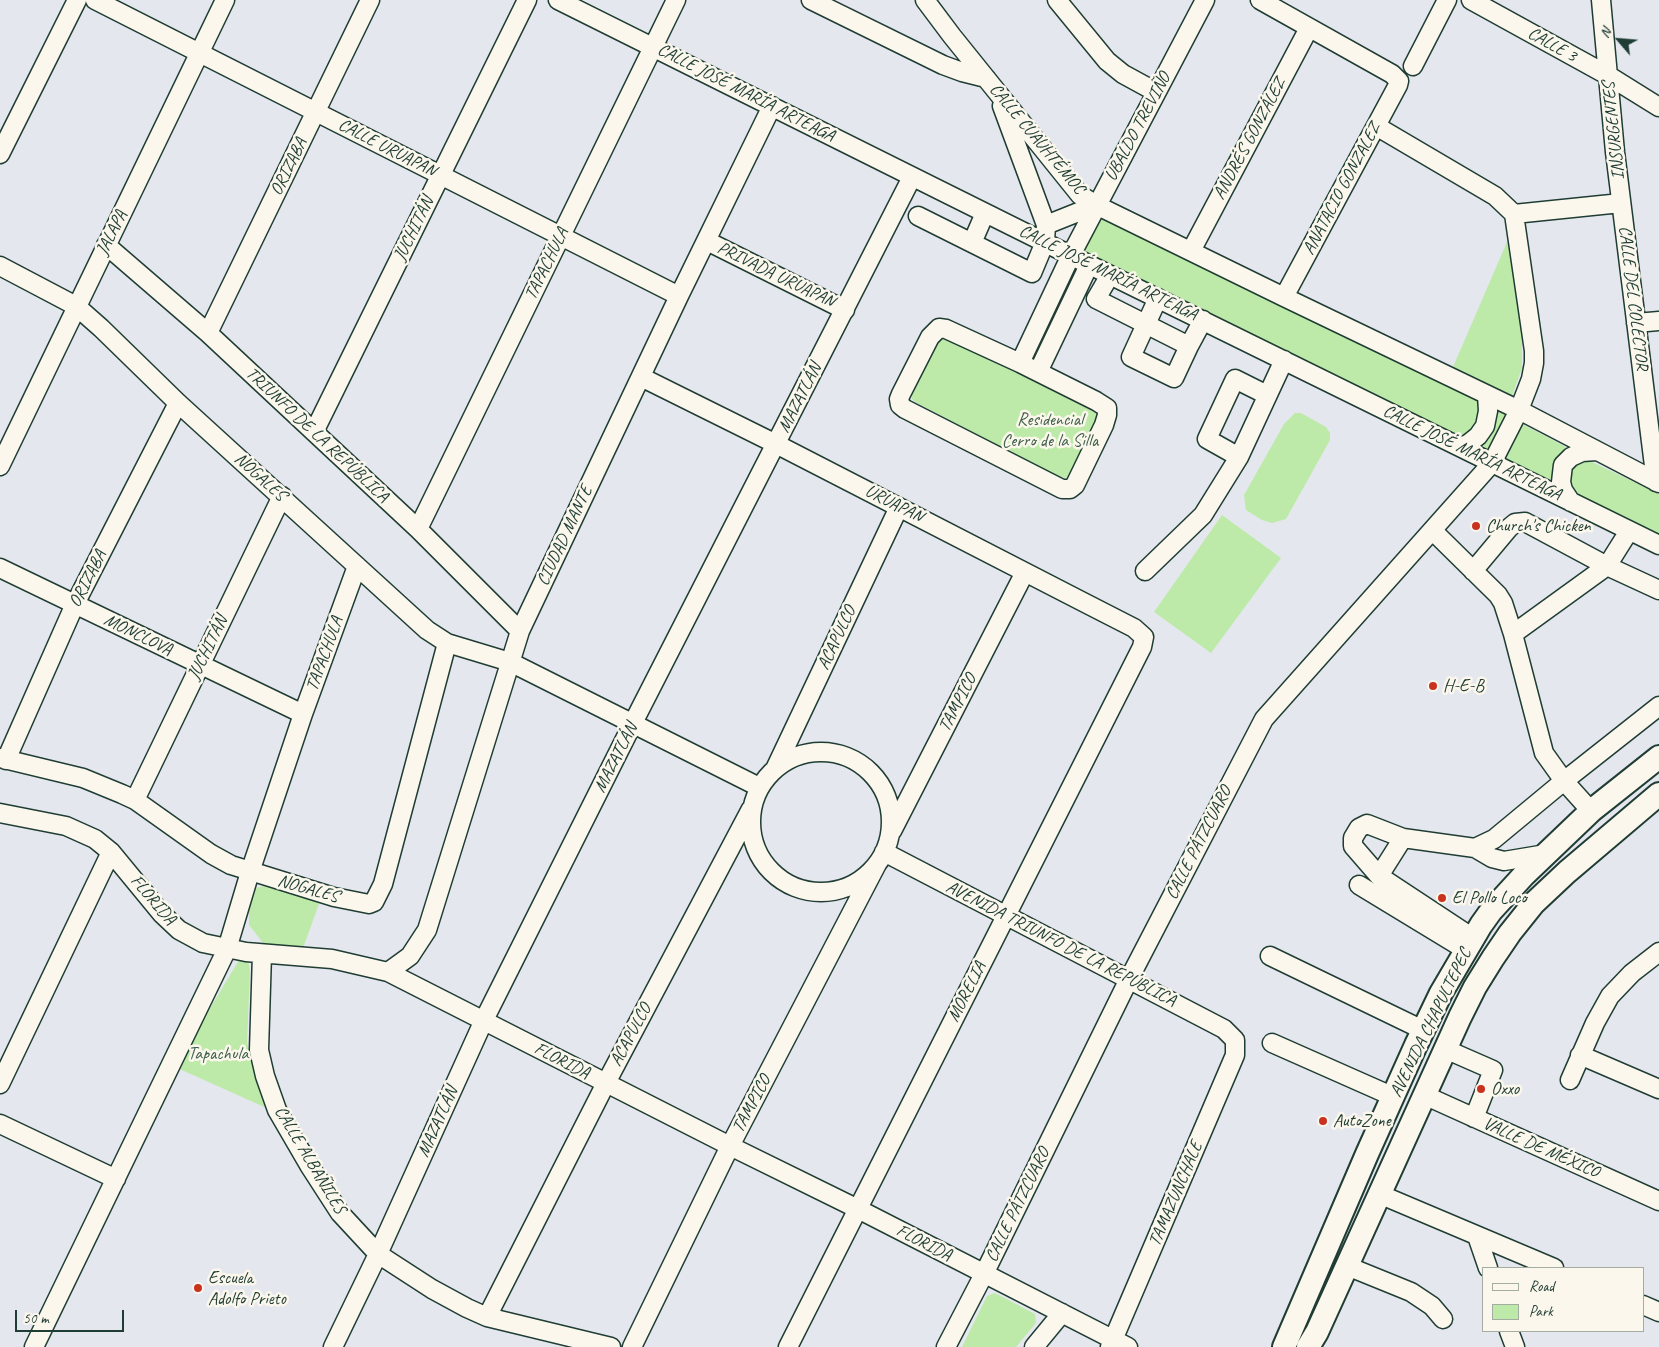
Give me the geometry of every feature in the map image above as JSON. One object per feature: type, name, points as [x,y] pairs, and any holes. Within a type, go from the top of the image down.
[{"type":"main road","name":"AVENIDA CHAPULTEPEC","points":[[1284,1347],[1367,1154],[1428,1021],[1470,944],[1491,911],[1546,854],[1591,811],[1659,757]]},
{"type":"main road","name":"AVENIDA CHAPULTEPEC","points":[[1308,1347],[1317,1332],[1475,987],[1510,933],[1534,903],[1567,872],[1659,794]]},
{"type":"main road","points":[[1567,872],[1566,859],[1595,823],[1595,817],[1591,811]]},
{"type":"main road","points":[[1424,1096],[1433,1048],[1428,1021],[1446,1022],[1460,1017]]},
{"type":"street","points":[[0,154],[77,0]]},
{"type":"street","name":"CALLE URUAPAN","points":[[95,0],[680,296]]},
{"type":"street","name":"JALAPA","points":[[0,466],[225,0]]},
{"type":"street","name":"ORIZABA","points":[[208,334],[370,0]]},
{"type":"street","name":"JUCHITÁN","points":[[314,432],[527,0]]},
{"type":"street","name":"CALLE JOSÉ MARÍA ARTEAGA","points":[[558,0],[986,213],[1046,234],[1071,255],[1090,265],[1659,545]]},
{"type":"street","name":"TAPACHULA","points":[[418,529],[676,0]]},
{"type":"street","points":[[811,0],[944,65],[986,78]]},
{"type":"street","name":"CALLE CUAUHTÉMOC","points":[[925,0],[1074,189],[1096,205],[1284,297]]},
{"type":"street","points":[[1057,0],[1107,61],[1123,74],[1156,92]]},
{"type":"street","name":"UBALDO TREVIÑO","points":[[1020,363],[1096,205],[1205,0]]},
{"type":"street","points":[[1260,0],[1309,28]]},
{"type":"street","points":[[1413,66],[1448,0]]},
{"type":"street","name":"CALLE 3","points":[[1471,0],[1609,76],[1659,107]]},
{"type":"street","name":"INSURGENTES","points":[[1601,0],[1621,203]]},
{"type":"street","name":"ANATACIO GONZALEZ","points":[[1284,297],[1398,85],[1399,79],[1309,28]]},
{"type":"street","name":"ANDRÉS GONZÁLEZ","points":[[1191,251],[1309,28]]},
{"type":"street","points":[[918,216],[1032,273],[1046,234],[997,92]]},
{"type":"street","name":"CIUDAD MANTE","points":[[388,972],[410,956],[427,930],[520,631],[772,106]]},
{"type":"street","points":[[1376,126],[1496,196],[1514,214],[1621,203]]},
{"type":"street","name":"MAZATLÁN","points":[[333,1347],[378,1254],[484,1020],[633,723],[846,310],[912,177]]},
{"type":"street","name":"CALLE DEL COLECTOR","points":[[1621,203],[1657,483]]},
{"type":"street","points":[[1046,234],[1096,205]]},
{"type":"street","points":[[972,243],[986,213]]},
{"type":"street","name":"CALLE PÁTZCUARO","points":[[946,1347],[984,1274],[1129,979],[1264,719],[1492,463],[1519,410],[1531,379],[1534,351],[1514,214]]},
{"type":"street","name":"PRIVADA URUAPAN","points":[[707,241],[846,310]]},
{"type":"street","name":"TRIUNFO DE LA REPÚBLICA","points":[[106,245],[208,334],[314,432],[418,529],[520,631]]},
{"type":"street","points":[[1038,372],[1090,265]]},
{"type":"street","name":"NOGALES","points":[[0,266],[76,306],[102,328],[178,403],[427,630],[447,643],[510,662]]},
{"type":"street","points":[[1110,275],[1096,299],[1189,346]]},
{"type":"street","points":[[1284,297],[1519,410],[1657,483]]},
{"type":"street","points":[[1158,298],[1131,357],[1174,378],[1203,320]]},
{"type":"street","points":[[1636,324],[1659,321]]},
{"type":"street","points":[[939,328],[946,329],[1020,363],[1096,401],[1106,408],[1107,415],[1104,425],[1080,477],[1070,489],[1062,489],[905,410],[900,405],[899,399],[901,394],[930,337],[939,328]]},
{"type":"street","points":[[1145,571],[1203,515],[1239,457],[1284,360]]},
{"type":"street","name":"URUAPAN","points":[[641,377],[776,444],[1134,628],[1144,636]]},
{"type":"street","points":[[1239,457],[1207,439],[1235,379],[1267,395]]},
{"type":"street","points":[[1460,447],[1474,440],[1485,426],[1488,411],[1487,395]]},
{"type":"street","name":"ORIZABA","points":[[3,759],[75,604],[178,403]]},
{"type":"street","points":[[1570,502],[1560,482],[1563,465],[1571,457],[1582,452],[1596,451]]},
{"type":"street","name":"JUCHITÁN","points":[[135,800],[282,496]]},
{"type":"street","name":"ACAPULCO","points":[[774,769],[899,507]]},
{"type":"street","points":[[1473,570],[1509,528],[1520,522],[1530,524],[1607,566],[1659,590]]},
{"type":"street","points":[[1432,531],[1498,595],[1503,603],[1544,753],[1564,781],[1591,811]]},
{"type":"street","points":[[1513,634],[1607,566],[1630,531]]},
{"type":"street","name":"TAPACHULA","points":[[34,1347],[227,949],[250,872],[303,714],[357,566]]},
{"type":"street","name":"MONCLOVA","points":[[0,568],[303,714]]},
{"type":"street","name":"TAMPICO","points":[[890,834],[1025,572]]},
{"type":"street","name":"MORELIA","points":[[788,1347],[1142,647],[1144,636]]},
{"type":"street","name":"NOGALES","points":[[3,759],[83,778],[135,800],[211,854],[231,865],[334,897],[364,904],[374,902],[383,884],[447,643]]},
{"type":"street","points":[[510,662],[759,787]]},
{"type":"street","points":[[1475,848],[1487,844],[1494,839],[1659,706]]},
{"type":"street","points":[[813,752],[835,753],[855,760],[872,773],[884,791],[890,812],[890,834],[881,858],[864,878],[848,887],[829,892],[810,892],[792,887],[776,877],[763,863],[754,846],[750,828],[751,809],[759,787],[774,769],[792,757],[813,752]]},
{"type":"street","name":"ACAPULCO","points":[[487,1317],[606,1083],[751,809]]},
{"type":"street","name":"FLORIDA","points":[[0,813],[66,826],[95,839],[111,852],[162,914],[179,930],[203,943],[262,954],[332,960],[388,972],[1062,1313],[1117,1344]]},
{"type":"street","points":[[1470,944],[1379,876],[1352,846],[1353,838],[1359,828],[1367,824],[1403,838],[1475,848],[1492,858],[1504,861],[1546,854]]},
{"type":"street","points":[[1379,876],[1403,838]]},
{"type":"street","points":[[0,1084],[111,852]]},
{"type":"street","name":"TAMPICO","points":[[632,1347],[730,1146],[881,858]]},
{"type":"street","name":"AVENIDA TRIUNFO DE LA REPÚBLICA","points":[[881,858],[1006,915],[1224,1029],[1232,1034],[1235,1040]]},
{"type":"street","points":[[1359,885],[1470,944]]},
{"type":"street","points":[[1570,1080],[1595,1023],[1610,996],[1632,973],[1659,952]]},
{"type":"street","name":"CALLE ALBAÑILES","points":[[262,954],[259,1050],[265,1076],[277,1110],[340,1213],[378,1254],[432,1289],[487,1317],[611,1347]]},
{"type":"street","points":[[1270,956],[1428,1021]]},
{"type":"street","name":"TAMAZUNCHALE","points":[[1117,1344],[1235,1055],[1235,1040]]},
{"type":"street","points":[[1272,1043],[1394,1097]]},
{"type":"street","points":[[1445,1049],[1493,1070],[1474,1118]]},
{"type":"street","points":[[1580,1055],[1659,1089]]},
{"type":"street","name":"VALLE DE MÉXICO","points":[[1424,1096],[1659,1201]]},
{"type":"street","points":[[0,1124],[116,1179]]},
{"type":"street","points":[[1379,1194],[1552,1267]]},
{"type":"street","points":[[1477,1236],[1488,1267]]},
{"type":"street","points":[[1347,1266],[1411,1292],[1432,1306],[1443,1319]]},
{"type":"street","points":[[1644,1305],[1659,1312]]},
{"type":"street","points":[[1034,1347],[1062,1313]]},
{"type":"street","points":[[1509,1332],[1515,1347]]},
{"type":"green space","points":[[1100,215],[1465,394],[1566,447],[1548,484],[1080,254]]},
{"type":"green space","points":[[1510,235],[1522,332],[1522,368],[1512,396],[1453,367]]},
{"type":"green space","name":"Residencial Cerro de la Silla","points":[[943,337],[1098,413],[1098,418],[1068,478],[1059,477],[912,399],[912,395],[940,338]]},
{"type":"green space","points":[[1295,413],[1301,413],[1326,427],[1330,433],[1330,440],[1286,519],[1272,523],[1262,520],[1246,510],[1244,495],[1284,424]]},
{"type":"green space","points":[[1588,460],[1659,494],[1659,538],[1582,500],[1570,489],[1569,472],[1572,467],[1581,461]]},
{"type":"green space","points":[[1222,515],[1281,558],[1211,653],[1154,612]]},
{"type":"green space","points":[[264,886],[320,901],[303,948],[263,943],[249,925],[249,911],[256,888]]},
{"type":"green space","name":"Tapachula","points":[[246,952],[250,970],[247,1043],[271,1110],[175,1067],[239,960]]},
{"type":"green space","points":[[995,1293],[1035,1314],[1036,1323],[1016,1347],[962,1347],[987,1296]]},
{"type":"place","name":"Church's Chicken","points":[[1476,526]]},
{"type":"place","name":"H-E-B","points":[[1433,686]]},
{"type":"place","name":"El Pollo Loco","points":[[1442,898]]},
{"type":"place","name":"Oxxo","points":[[1481,1089]]},
{"type":"place","name":"AutoZone","points":[[1323,1121]]},
{"type":"place","name":"Escuela Adolfo Prieto","points":[[198,1288]]}]
